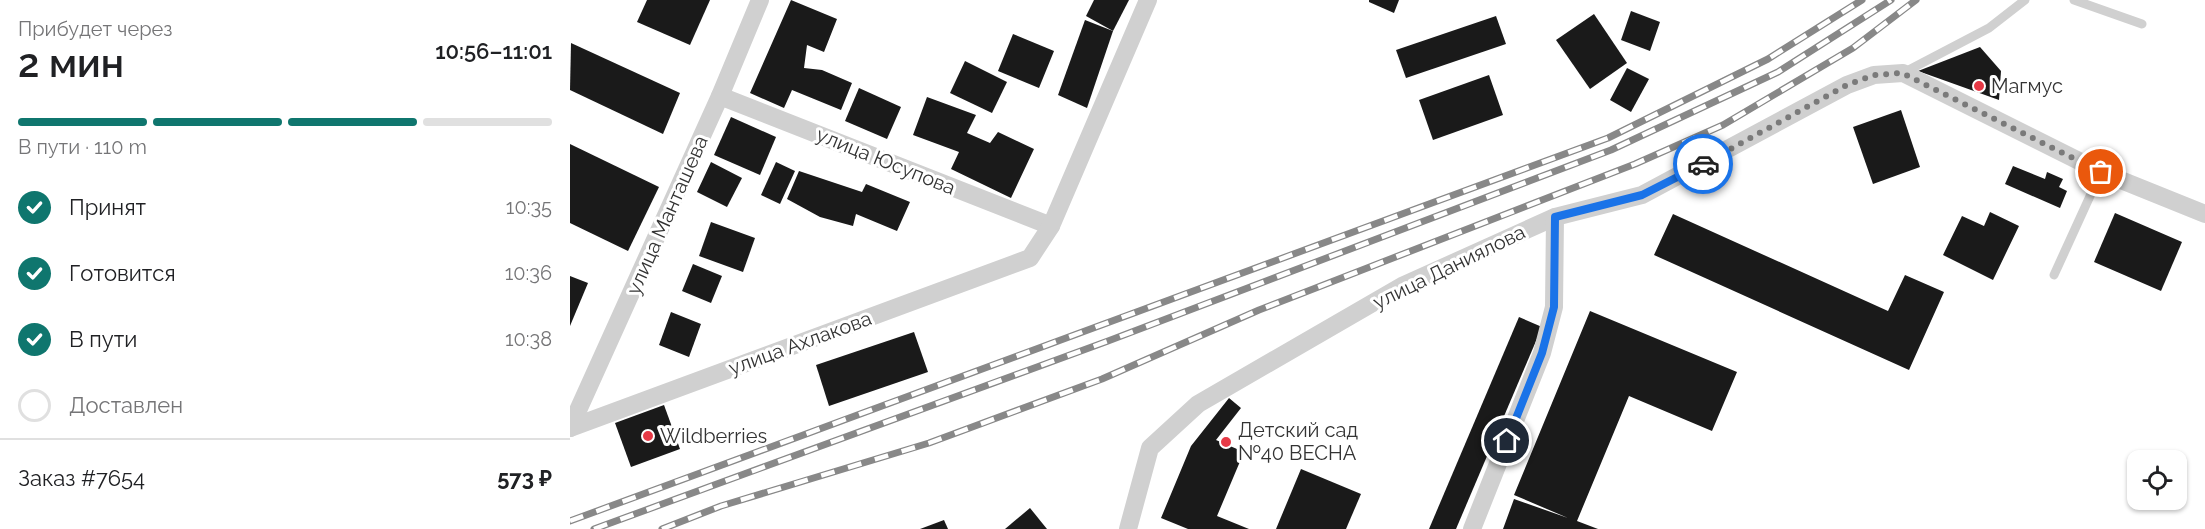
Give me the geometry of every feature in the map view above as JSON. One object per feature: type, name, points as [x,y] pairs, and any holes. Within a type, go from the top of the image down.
[{"type":"street","name":"улица Манташева","points":[[570,428],[720,96],[760,0]]},
{"type":"street","points":[[1051,226],[1148,0]]},
{"type":"street","points":[[1902,73],[2101,172],[2205,214]]},
{"type":"street","name":"улица Даниялова","points":[[1128,529],[1150,448],[1198,404],[1402,286],[1555,217],[1642,195],[1847,85],[1874,75],[1902,73]]},
{"type":"street","name":"улица Юсупова","points":[[720,96],[1051,226]]},
{"type":"street","points":[[1472,529],[1542,353],[1554,307],[1555,217]]},
{"type":"street","name":"улица Ахлакова","points":[[570,428],[1029,258],[1051,226]]},
{"type":"lane","points":[[1902,73],[1989,28],[2025,0]]},
{"type":"lane","points":[[2074,0],[2142,24]]},
{"type":"lane","points":[[2054,275],[2101,172]]},
{"type":"building","points":[[647,0],[710,0],[690,45],[637,22]]},
{"type":"building","points":[[791,0],[837,19],[824,52],[807,45],[804,68],[822,70],[852,83],[841,110],[792,90],[784,108],[750,93]]},
{"type":"building","points":[[1094,0],[1129,0],[1113,31],[1086,16]]},
{"type":"building","points":[[1369,0],[1399,0],[1394,13]]},
{"type":"building","points":[[1631,11],[1660,22],[1650,51],[1621,40]]},
{"type":"building","points":[[1594,14],[1627,63],[1590,89],[1556,40]]},
{"type":"building","points":[[1496,16],[1506,44],[1406,78],[1396,50]]},
{"type":"building","points":[[1085,20],[1113,31],[1087,108],[1058,95]]},
{"type":"building","points":[[1013,34],[1054,51],[1039,88],[998,71]]},
{"type":"building","points":[[571,43],[680,93],[663,134],[570,90]]},
{"type":"building","name":"Магмус","points":[[1980,47],[2001,71],[1999,100],[1918,71]]},
{"type":"building","points":[[965,61],[1007,82],[992,113],[950,93]]},
{"type":"building","points":[[1627,68],[1649,79],[1631,112],[1610,100]]},
{"type":"building","points":[[1489,75],[1503,115],[1433,140],[1419,100]]},
{"type":"building","points":[[859,88],[901,107],[887,139],[845,121]]},
{"type":"building","points":[[927,97],[976,115],[967,133],[990,143],[998,132],[1034,149],[1011,198],[951,169],[959,152],[913,135]]},
{"type":"building","points":[[1901,110],[1920,167],[1873,184],[1853,127]]},
{"type":"building","points":[[731,117],[776,137],[760,175],[714,155]]},
{"type":"building","points":[[570,144],[659,187],[628,251],[570,223]]},
{"type":"building","points":[[711,162],[742,178],[727,207],[697,192]]},
{"type":"building","points":[[776,162],[795,171],[780,204],[761,195]]},
{"type":"building","points":[[2013,166],[2045,179],[2047,172],[2063,179],[2059,187],[2067,191],[2060,208],[2005,184]]},
{"type":"building","points":[[799,171],[862,192],[866,184],[910,202],[897,231],[856,214],[853,226],[820,217],[787,199]]},
{"type":"building","points":[[1990,212],[2019,226],[1993,280],[1943,255],[1962,216],[1984,226]]},
{"type":"building","points":[[2115,213],[2182,242],[2161,291],[2094,262]]},
{"type":"building","points":[[1673,214],[1888,311],[1905,275],[1944,292],[1909,370],[1654,255]]},
{"type":"building","points":[[711,222],[755,238],[743,272],[699,256]]},
{"type":"building","points":[[693,264],[722,276],[711,303],[682,291]]},
{"type":"building","points":[[570,276],[588,283],[570,326]]},
{"type":"building","points":[[1590,311],[1737,372],[1712,431],[1629,396],[1577,521],[1598,529],[1503,529],[1514,499],[1568,518],[1514,495]]},
{"type":"building","points":[[671,312],[701,324],[689,357],[659,345]]},
{"type":"building","points":[[1519,317],[1542,327],[1456,529],[1429,529]]},
{"type":"building","points":[[914,332],[928,372],[829,406],[816,365]]},
{"type":"building","points":[[1229,398],[1241,408],[1216,440],[1244,452],[1217,516],[1249,529],[1188,529],[1161,518],[1191,446]]},
{"type":"building","name":"Wildberries","points":[[664,405],[680,449],[631,467],[615,423]]},
{"type":"building","points":[[1301,469],[1361,494],[1346,529],[1276,529]]},
{"type":"building","points":[[1030,508],[1047,529],[1005,529]]},
{"type":"building","points":[[944,520],[948,529],[920,529]]},
{"type":"railway","points":[[570,521],[1608,138],[1768,59],[1862,0]]},
{"type":"railway","points":[[594,529],[1108,341],[1611,150],[1778,72],[1891,0]]},
{"type":"railway","points":[[662,529],[721,506],[929,443],[1102,379],[1259,310],[1635,164],[1723,125],[1853,48],[1916,0]]},
{"type":"way so far","points":[[1703,164],[1847,85],[1874,75],[1902,73],[2101,172]]},
{"type":"place","name":"Магмус","points":[[1979,86]]},
{"type":"place","name":"Wildberries","points":[[648,436]]},
{"type":"place","name":"Детский сад №40 ВЕСНА","points":[[1226,442]]},
{"type":"route","points":[[1507,441],[1542,353],[1554,307],[1555,217],[1642,195],[1703,164]]}]
